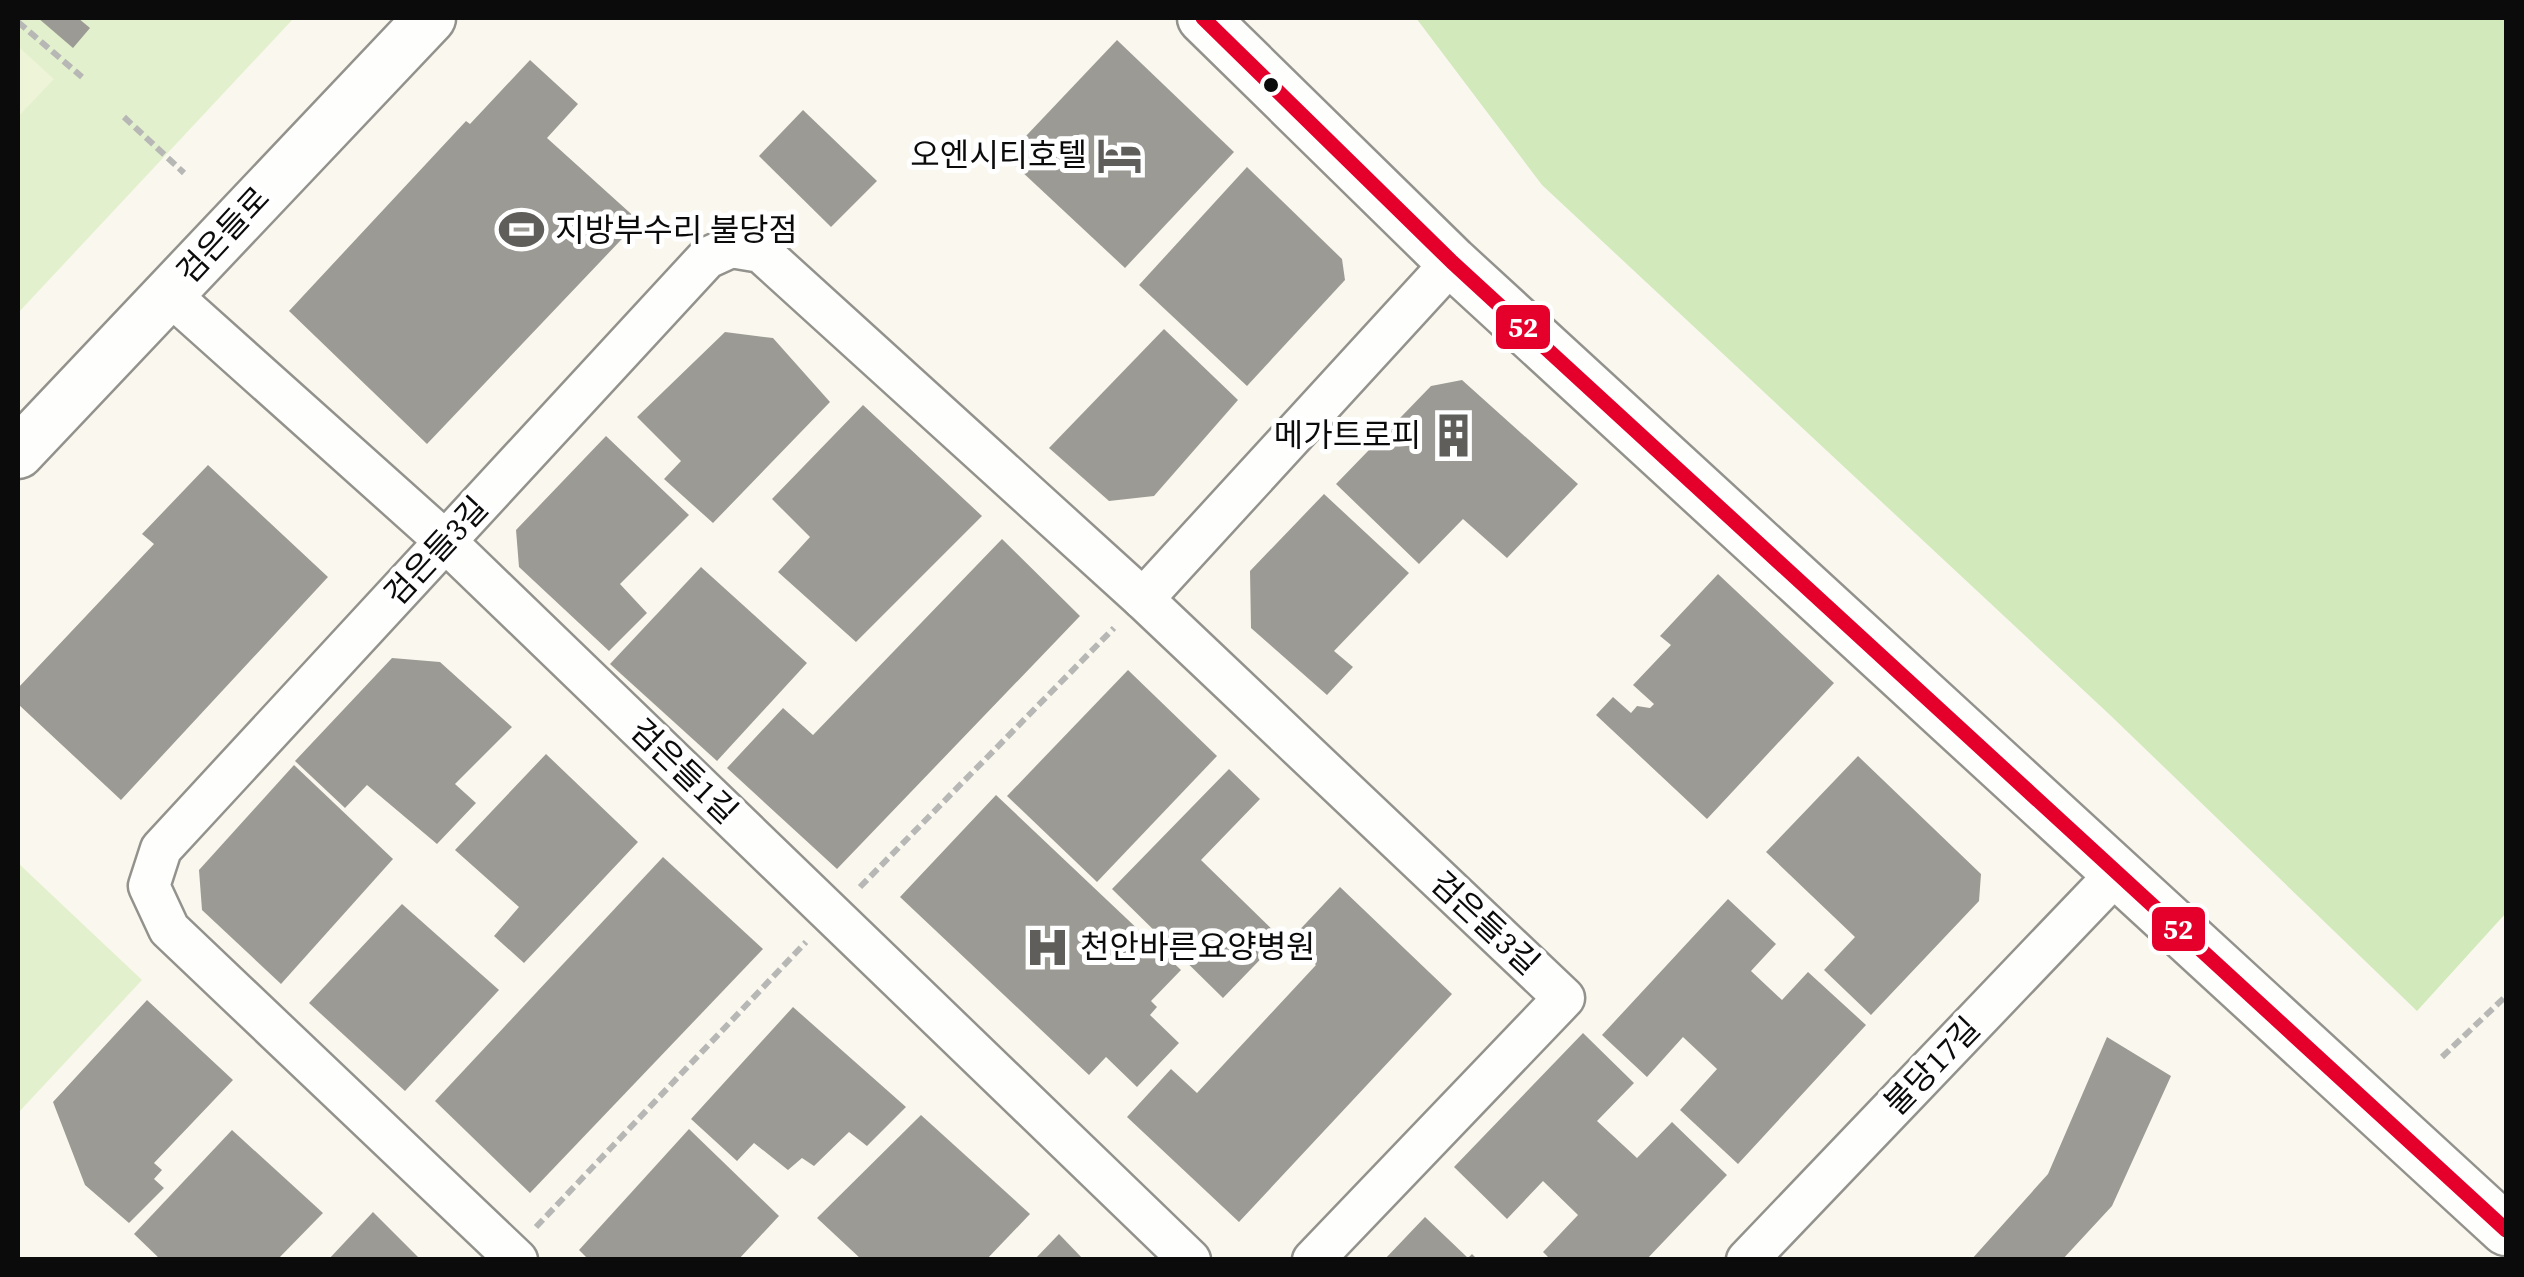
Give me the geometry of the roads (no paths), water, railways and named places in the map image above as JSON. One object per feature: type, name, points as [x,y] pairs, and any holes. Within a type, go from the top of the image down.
[{"type":"street","name":"검은들로","points":[[18,453],[430,18]]},
{"type":"street","points":[[1202,18],[1452,262],[2506,1230]]},
{"type":"street","name":"검은들3길","points":[[518,1260],[169,929],[149,886],[161,849],[707,258],[732,247],[761,252],[1143,599],[1564,998],[1313,1260]]},
{"type":"street","points":[[1143,599],[1452,262]]},
{"type":"street","name":"검은들1길","points":[[168,294],[445,540],[1190,1260]]},
{"type":"street","name":"불당17길","points":[[1748,1260],[2117,873]]},
{"type":"place","name":"오엔시티호텔","points":[[1120,155]]},
{"type":"place","name":"지방부수리 불당점","points":[[522,230]]},
{"type":"place","name":"메가트로피","points":[[1454,435]]},
{"type":"place","name":"천안바른요양병원","points":[[1047,947]]}]
